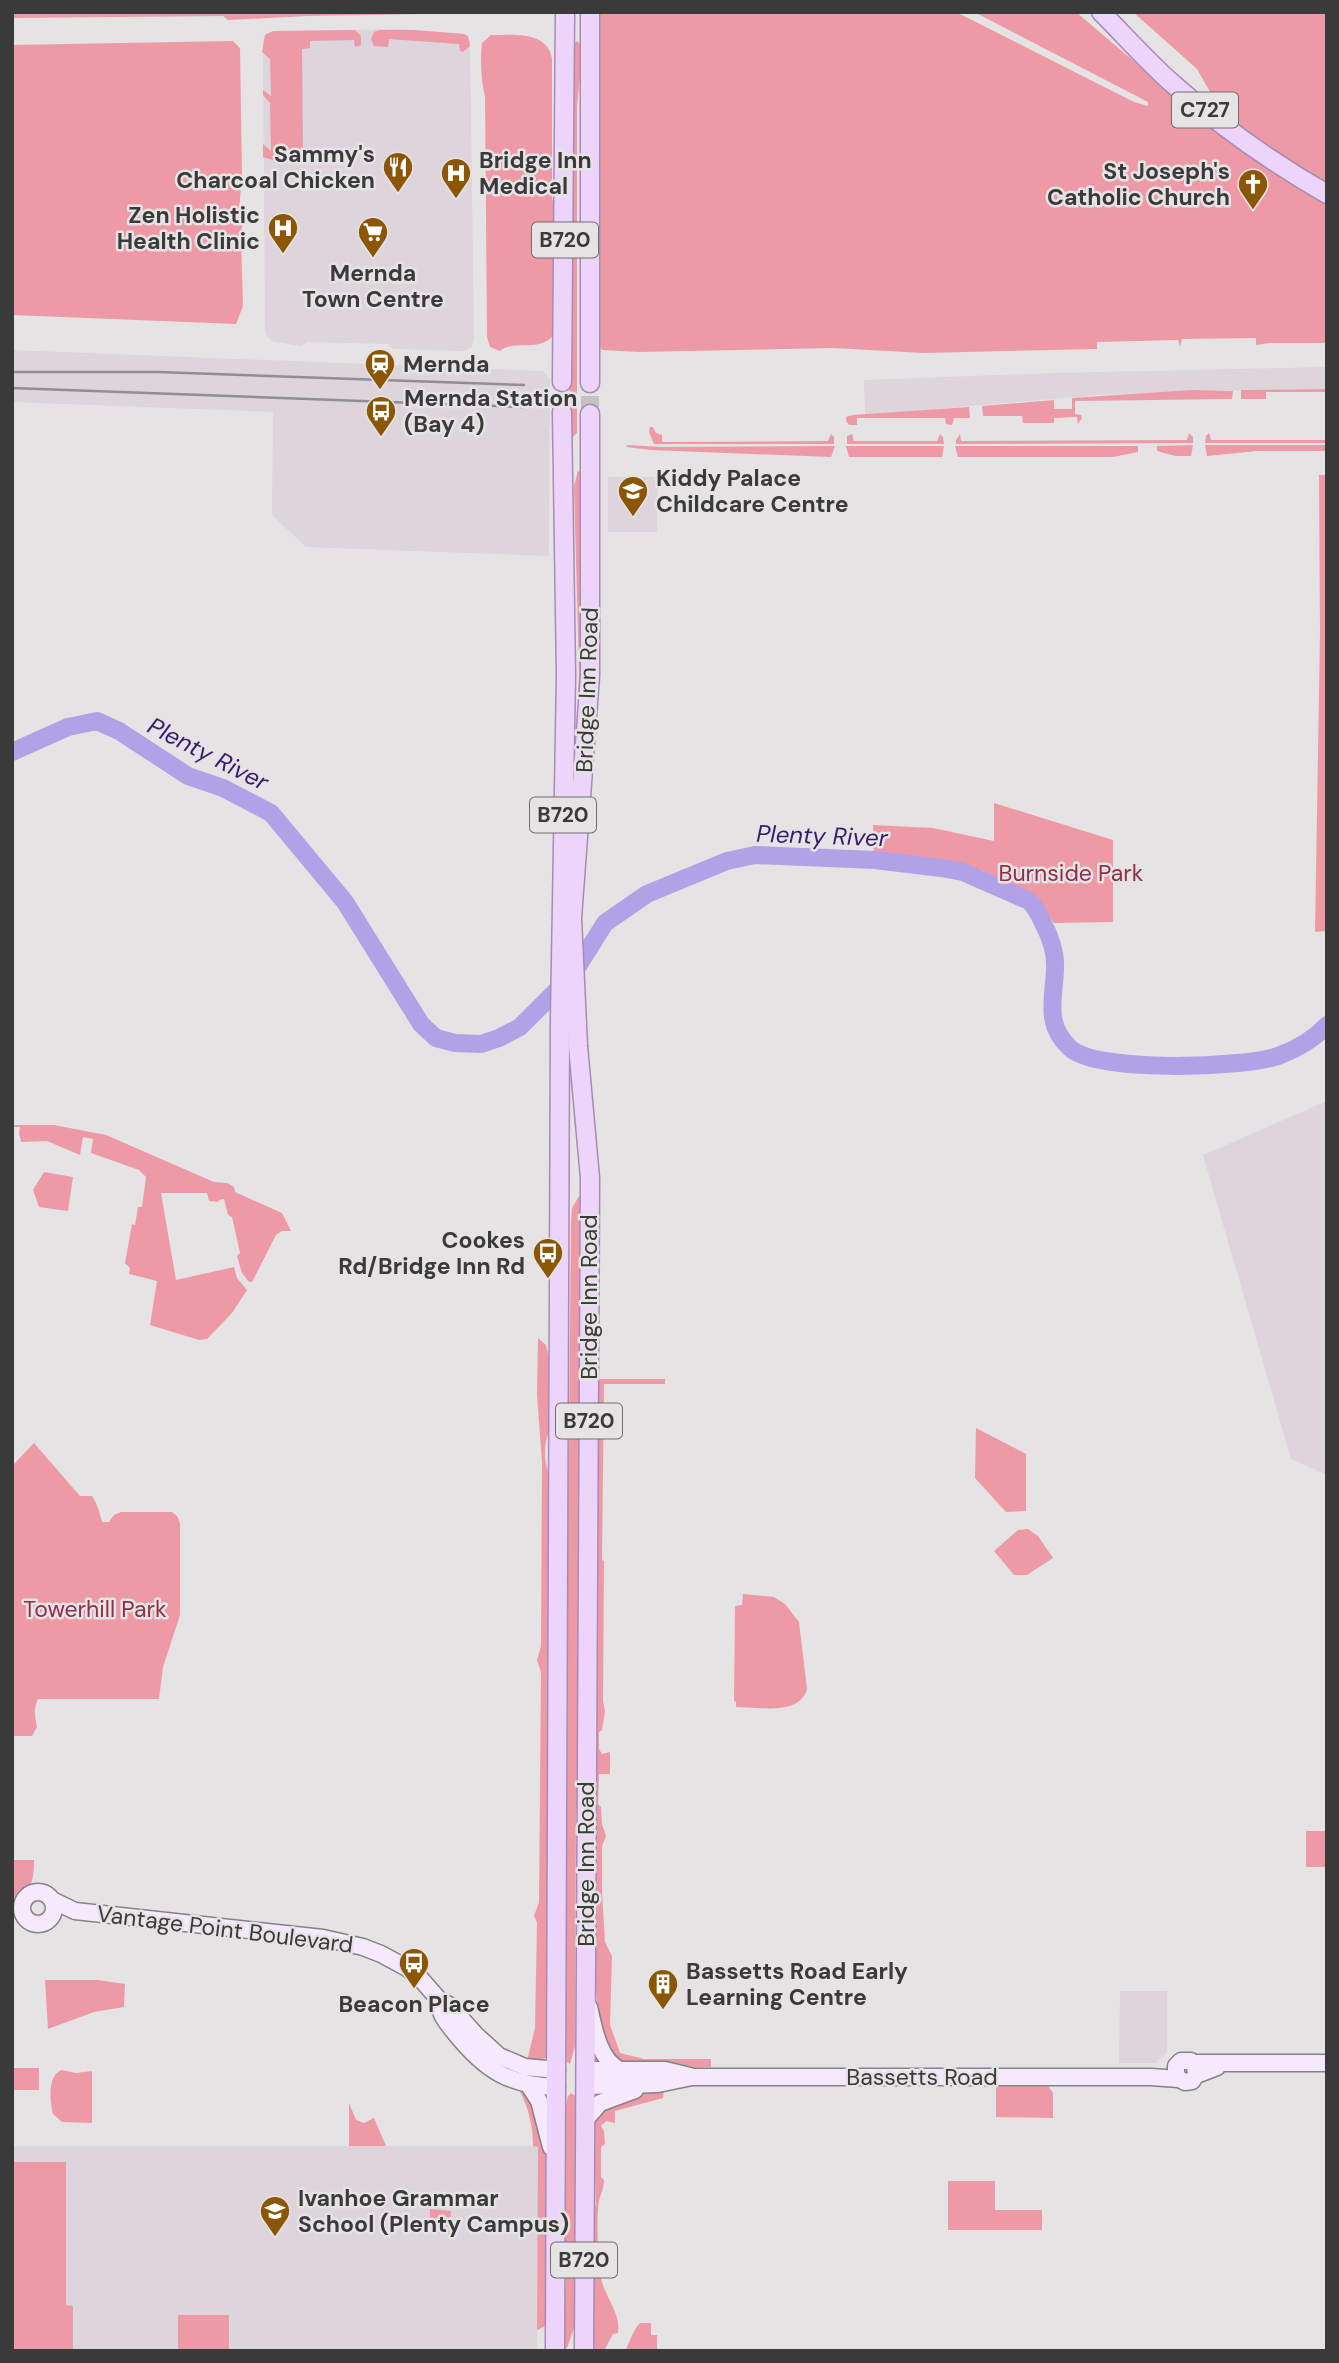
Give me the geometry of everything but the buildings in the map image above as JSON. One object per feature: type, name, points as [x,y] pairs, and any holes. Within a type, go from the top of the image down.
[{"type":"main road","name":"C727","points":[[1088,12],[1149,61]]},
{"type":"main road","name":"C727","points":[[1101,12],[1174,85],[1232,132],[1327,194]]},
{"type":"main road","points":[[565,21],[590,21]]},
{"type":"main road","name":"B720","points":[[562,382],[565,21]]},
{"type":"main road","name":"B720","points":[[590,21],[590,383]]},
{"type":"main road","name":"Bridge Inn Road","points":[[555,2351],[560,1023],[566,676],[562,412]]},
{"type":"main road","name":"Bridge Inn Road","points":[[584,2351],[590,1185],[572,918],[590,676],[590,414]]},
{"type":"main road","points":[[561,455],[590,456]]},
{"type":"main road","points":[[561,1179],[590,1185]]},
{"type":"main road","name":"Bassetts Road","points":[[557,2079],[585,2078]]},
{"type":"street","name":"Vantage Point Boulevard","points":[[19,1900],[40,1892],[75,1911],[353,1943],[407,1968],[440,2001],[449,2004],[499,2056],[557,2079]]},
{"type":"street","points":[[19,1900],[23,1906],[18,1912],[34,1923],[44,1923],[50,1919],[54,1910],[52,1900]]},
{"type":"street","name":"Vantage Point Boulevard","points":[[50,1919],[75,1911]]},
{"type":"street","points":[[586,1995],[602,2049],[608,2061],[618,2069]]},
{"type":"street","name":"Vantage Point Boulevard","points":[[440,2001],[439,2007],[444,2019],[485,2065],[512,2080],[528,2084],[557,2079]]},
{"type":"street","name":"Bassetts Road","points":[[585,2078],[658,2084],[692,2077],[1151,2077],[1177,2073],[1189,2082],[1195,2069],[1226,2064],[1327,2063]]},
{"type":"street","name":"Bassetts Road","points":[[585,2078],[618,2069],[665,2070],[692,2077]]},
{"type":"street","points":[[528,2084],[542,2108],[556,2174]]},
{"type":"street","points":[[586,2119],[600,2103],[658,2084]]},
{"type":"shaded area","name":"Mernda Town Centre","points":[[402,29],[464,34],[470,40],[472,347],[463,351],[393,349],[388,344],[307,342],[301,346],[272,341],[266,335],[265,329],[265,35],[273,31]]},
{"type":"shaded area","points":[[12,350],[543,371],[550,380],[549,556],[306,547],[272,515],[273,412],[12,402]]},
{"type":"shaded area","points":[[1327,367],[1327,389],[1099,395],[865,415],[864,380]]},
{"type":"shaded area","name":"Kiddy Palace Childcare Centre","points":[[608,477],[658,477],[657,532],[608,532]]},
{"type":"shaded area","points":[[1327,1101],[1327,1475],[1291,1459],[1203,1155]]},
{"type":"shaded area","points":[[1120,1991],[1167,1991],[1167,2052],[1156,2063],[1119,2063]]},
{"type":"shaded area","name":"Ivanhoe Grammar School (Plenty Campus)","points":[[12,2146],[538,2146],[537,2351],[12,2351]]},
{"type":"green space","points":[[12,12],[544,12],[228,20],[223,16],[12,18]]},
{"type":"green space","points":[[599,12],[956,12],[1134,102],[1148,106],[1148,102],[974,12],[1076,12],[1229,137],[1327,203],[1327,343],[1256,345],[1256,338],[1182,339],[1180,347],[1178,340],[1097,342],[1097,349],[924,353],[833,348],[639,352],[602,350],[597,344]]},
{"type":"green space","points":[[1133,12],[1327,12],[1327,186],[1232,123],[1222,113],[1197,69]]},
{"type":"green space","points":[[355,30],[361,36],[361,45],[355,47],[354,40],[310,41],[310,48],[302,49],[303,154],[311,155],[309,160],[276,161],[263,157],[263,144],[271,151],[270,103],[263,95],[263,90],[271,96],[270,59],[262,52],[265,35],[273,31]]},
{"type":"green space","points":[[379,30],[464,34],[468,36],[470,46],[463,52],[460,51],[459,44],[389,39],[388,47],[374,46],[371,39],[374,32]]},
{"type":"green space","points":[[491,35],[518,35],[536,39],[544,43],[552,59],[552,195],[557,233],[554,335],[541,343],[512,346],[500,351],[490,347],[487,337],[485,97],[481,56],[482,43]]},
{"type":"green space","points":[[233,41],[240,48],[242,175],[239,211],[243,215],[243,306],[236,324],[12,315],[12,45]]},
{"type":"green space","points":[[577,41],[580,44],[580,75],[577,107],[577,433],[572,438],[568,433],[572,322],[573,44]]},
{"type":"green space","points":[[1327,389],[1327,392],[1266,392],[1266,399],[1241,399],[1241,390]]},
{"type":"green space","points":[[1192,390],[1233,391],[1232,399],[1075,401],[1075,414],[1081,415],[1082,418],[1078,424],[1077,417],[1054,418],[1054,423],[1023,423],[1022,416],[983,416],[982,406],[1054,400],[1054,409],[1072,409],[1072,398]]},
{"type":"green space","points":[[969,407],[970,418],[954,418],[952,425],[946,424],[945,418],[857,418],[857,425],[849,425],[846,421],[846,417],[853,415]]},
{"type":"green space","points":[[650,427],[662,435],[662,442],[828,441],[831,434],[834,444],[654,444],[649,432]]},
{"type":"green space","points":[[1189,433],[1193,437],[1193,443],[956,444],[960,434],[961,441],[1187,440]]},
{"type":"green space","points":[[1209,433],[1211,440],[1327,440],[1327,443],[1205,443]]},
{"type":"green space","points":[[852,434],[854,441],[937,441],[940,434],[944,444],[847,444],[847,436]]},
{"type":"green space","points":[[1193,445],[1191,456],[1175,456],[1157,451],[1157,446]]},
{"type":"green space","points":[[1205,445],[1327,445],[1327,451],[1257,451],[1207,456]]},
{"type":"green space","points":[[835,446],[831,457],[651,450],[626,447]]},
{"type":"green space","points":[[846,446],[944,446],[942,457],[849,457]]},
{"type":"green space","points":[[955,446],[1138,446],[1138,452],[1113,457],[958,457]]},
{"type":"green space","points":[[578,471],[582,491],[583,672],[575,771],[579,672],[574,486]]},
{"type":"green space","points":[[1319,475],[1327,475],[1327,931],[1315,932],[1320,633]]},
{"type":"green space","name":"Burnside Park","points":[[994,803],[1113,840],[1113,922],[1054,923],[1038,899],[1005,886],[984,871],[919,857],[907,860],[874,856],[873,825],[933,828],[994,841]]},
{"type":"green space","points":[[12,1125],[54,1125],[106,1135],[214,1182],[227,1183],[234,1187],[235,1192],[282,1213],[291,1231],[282,1231],[276,1235],[252,1282],[249,1282],[242,1273],[232,1217],[228,1215],[224,1199],[218,1202],[209,1201],[207,1193],[161,1193],[176,1280],[234,1267],[237,1278],[247,1290],[232,1313],[207,1339],[199,1340],[150,1325],[157,1281],[129,1274],[130,1268],[125,1263],[132,1224],[135,1225],[138,1207],[142,1207],[146,1177],[139,1170],[91,1153],[93,1139],[83,1137],[80,1155],[47,1141],[21,1142],[20,1127],[14,1127],[12,1130]]},
{"type":"green space","points":[[44,1172],[73,1177],[68,1211],[39,1207],[33,1190]]},
{"type":"green space","points":[[579,1196],[581,1766],[576,1814],[575,2046],[570,2064],[567,2062],[564,2048],[564,1502],[569,1452],[571,1222],[572,1208]]},
{"type":"green space","points":[[538,1338],[546,1345],[549,1358],[549,1430],[545,1453],[550,1476],[552,1921],[547,1942],[547,1970],[551,1989],[550,2056],[538,2061],[527,2061],[535,2028],[537,1922],[534,1916],[539,1902],[541,1672],[537,1660],[541,1646],[542,1462],[537,1395]]},
{"type":"green space","points":[[599,1379],[665,1379],[665,1384],[604,1384],[602,1560],[605,1711],[602,1730],[599,1732],[599,1749],[602,1754],[610,1752],[610,1774],[599,1774],[598,1804],[601,1807],[606,1836],[602,1846],[602,1891],[605,1942],[612,1956],[610,2025],[620,2053],[644,2059],[711,2059],[711,2067],[656,2068],[625,2065],[613,2057],[599,2021],[596,1910],[592,1878],[594,1395]]},
{"type":"green space","points":[[976,1428],[1026,1454],[1026,1511],[1006,1512],[975,1478]]},
{"type":"green space","name":"Towerhill Park","points":[[34,1443],[80,1496],[92,1496],[102,1522],[109,1522],[114,1515],[121,1512],[172,1512],[177,1516],[180,1523],[180,1615],[163,1667],[159,1699],[38,1699],[35,1709],[37,1727],[32,1736],[12,1736],[12,1466]]},
{"type":"green space","points":[[1028,1529],[1038,1536],[1053,1558],[1027,1575],[1014,1575],[994,1551],[1018,1530]]},
{"type":"green space","points":[[743,1594],[774,1597],[785,1604],[799,1622],[807,1689],[803,1698],[787,1707],[736,1707],[735,1606],[742,1605]]},
{"type":"green space","points":[[1306,1831],[1327,1831],[1327,1867],[1306,1867]]},
{"type":"green space","points":[[12,1860],[34,1860],[28,1889],[12,1899]]},
{"type":"green space","points":[[45,1980],[98,1980],[125,1984],[124,2007],[94,2012],[48,2029]]},
{"type":"green space","points":[[12,2068],[39,2068],[39,2090],[12,2090]]},
{"type":"green space","points":[[62,2070],[76,2073],[92,2071],[92,2123],[62,2122],[53,2114],[52,2083],[57,2073]]},
{"type":"green space","points":[[996,2082],[1046,2083],[1053,2093],[1053,2118],[996,2117]]},
{"type":"green space","points":[[518,2087],[530,2092],[546,2146],[545,2229],[550,2279],[546,2326],[537,2330],[538,2147],[533,2146],[529,2116]]},
{"type":"green space","points":[[664,2090],[663,2098],[615,2111],[615,2123],[606,2121],[601,2126],[605,2144],[601,2147],[601,2177],[604,2183],[599,2201],[599,2265],[604,2289],[616,2313],[618,2333],[613,2334],[604,2351],[589,2351],[589,2228],[596,2204],[595,2177],[590,2155],[593,2115],[632,2096]]},
{"type":"green space","points":[[571,2093],[578,2098],[579,2167],[575,2205],[574,2328],[567,2348],[563,2349],[560,2330],[566,2283],[566,2105]]},
{"type":"green space","points":[[349,2103],[356,2120],[364,2123],[374,2118],[386,2146],[349,2146]]},
{"type":"green space","points":[[12,2162],[66,2162],[66,2305],[73,2306],[73,2351],[12,2351]]},
{"type":"green space","points":[[948,2181],[995,2181],[995,2210],[1042,2210],[1042,2230],[948,2230]]},
{"type":"green space","points":[[430,2209],[451,2211],[449,2234],[429,2232]]},
{"type":"green space","points":[[178,2315],[229,2315],[229,2351],[178,2351]]},
{"type":"green space","points":[[640,2323],[651,2323],[651,2335],[657,2335],[657,2351],[625,2351]]},
{"type":"waterway","name":"Plenty River","points":[[12,752],[68,727],[97,721],[119,731],[188,776],[223,788],[271,813],[345,902],[421,1024],[436,1038],[455,1043],[481,1044],[520,1027],[573,974],[605,923],[647,894],[727,861],[755,855],[875,860],[941,868],[963,872],[1029,901],[1046,928],[1053,951],[1055,969],[1052,1011],[1057,1030],[1070,1048],[1085,1056],[1138,1065],[1171,1066],[1260,1060],[1298,1047],[1327,1025]]},
{"type":"tunnel","points":[[562,382],[562,412]]},
{"type":"tunnel","points":[[590,383],[590,414]]},
{"type":"railway","points":[[12,372],[159,372],[524,385]]},
{"type":"railway","points":[[12,388],[523,407]]},
{"type":"place","name":"Sammy's Charcoal Chicken","points":[[398,194]]},
{"type":"place","name":"Bridge Inn Medical","points":[[456,200]]},
{"type":"place","name":"St Joseph's Catholic Church","points":[[1253,211]]},
{"type":"place","name":"Zen Holistic Health Clinic","points":[[283,255]]},
{"type":"place","name":"Mernda Town Centre","points":[[373,259]]},
{"type":"place","name":"Mernda","points":[[380,391]]},
{"type":"place","name":"Mernda Station (Bay 4)","points":[[381,438]]},
{"type":"place","name":"Kiddy Palace Childcare Centre","points":[[633,518]]},
{"type":"place","name":"Cookes Rd/Bridge Inn Rd","points":[[548,1280]]},
{"type":"place","name":"Beacon Place","points":[[414,1990]]},
{"type":"place","name":"Bassetts Road Early Learning Centre","points":[[663,2011]]},
{"type":"place","name":"Ivanhoe Grammar School (Plenty Campus)","points":[[275,2238]]}]
